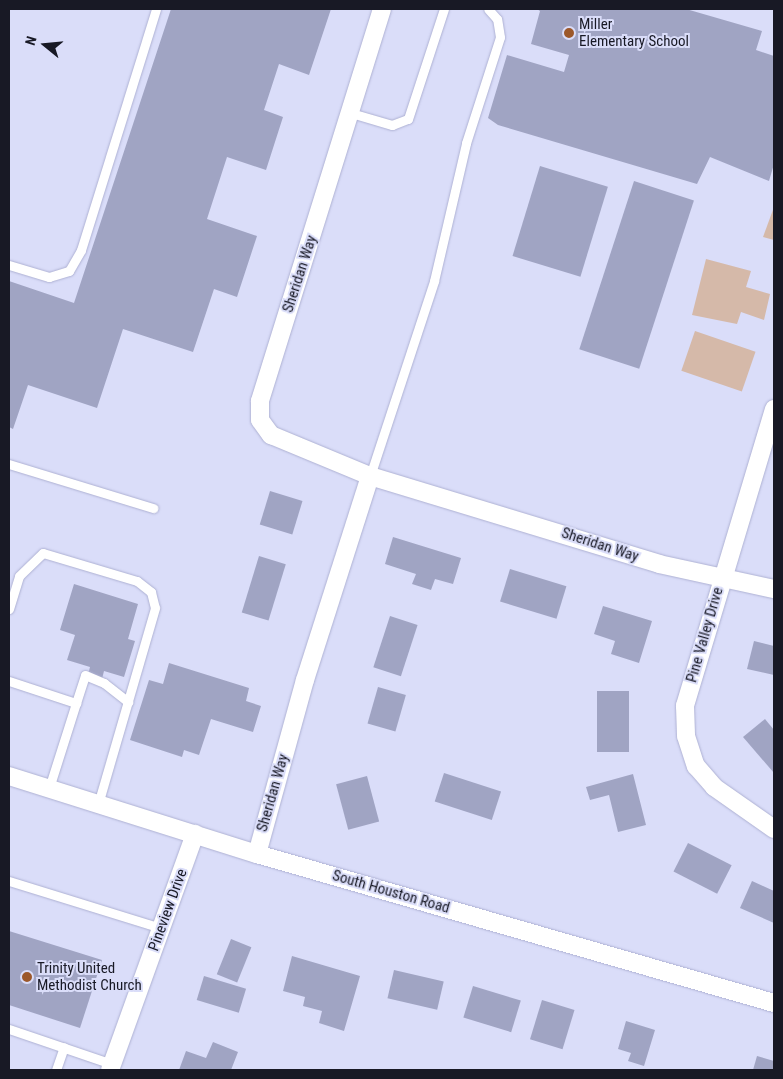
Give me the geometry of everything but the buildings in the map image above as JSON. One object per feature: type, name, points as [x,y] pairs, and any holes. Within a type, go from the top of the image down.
[{"type":"street","name":"Sheridan Way","points":[[382,9],[260,401],[260,420],[271,435],[370,476],[721,578],[774,589]]},
{"type":"street","name":"Pine Valley Drive","points":[[774,409],[721,578],[685,706],[686,736],[696,766],[714,787],[774,829]]},
{"type":"street","name":"Sheridan Way","points":[[257,854],[305,680],[370,476]]},
{"type":"street","name":"South Houston Road","points":[[9,776],[257,854],[774,1003]]},
{"type":"street","name":"Pineview Drive","points":[[111,1067],[195,834]]},
{"type":"lane","points":[[351,113],[392,125],[408,119],[444,9]]},
{"type":"lane","points":[[370,476],[434,281],[466,143],[500,37],[497,19],[488,9]]},
{"type":"lane","points":[[9,265],[49,277],[69,272],[81,250],[153,10]]},
{"type":"lane","points":[[9,464],[154,508]]},
{"type":"lane","points":[[9,609],[19,576],[43,553],[137,581],[151,592],[154,608],[98,804]]},
{"type":"lane","points":[[49,788],[84,675],[104,683],[128,702]]},
{"type":"lane","points":[[9,682],[76,703]]},
{"type":"lane","points":[[9,881],[161,928]]},
{"type":"lane","points":[[9,1029],[64,1047],[111,1067]]},
{"type":"lane","points":[[56,1070],[64,1047]]},
{"type":"shaded area","points":[[774,207],[774,240],[763,237]]},
{"type":"shaded area","points":[[706,259],[751,271],[746,287],[770,294],[764,320],[741,312],[737,324],[692,315]]},
{"type":"shaded area","points":[[695,331],[756,352],[742,392],[681,371]]},
{"type":"place","name":"Miller Elementary School","points":[[569,33]]},
{"type":"place","name":"Trinity United Methodist Church","points":[[27,977]]}]
